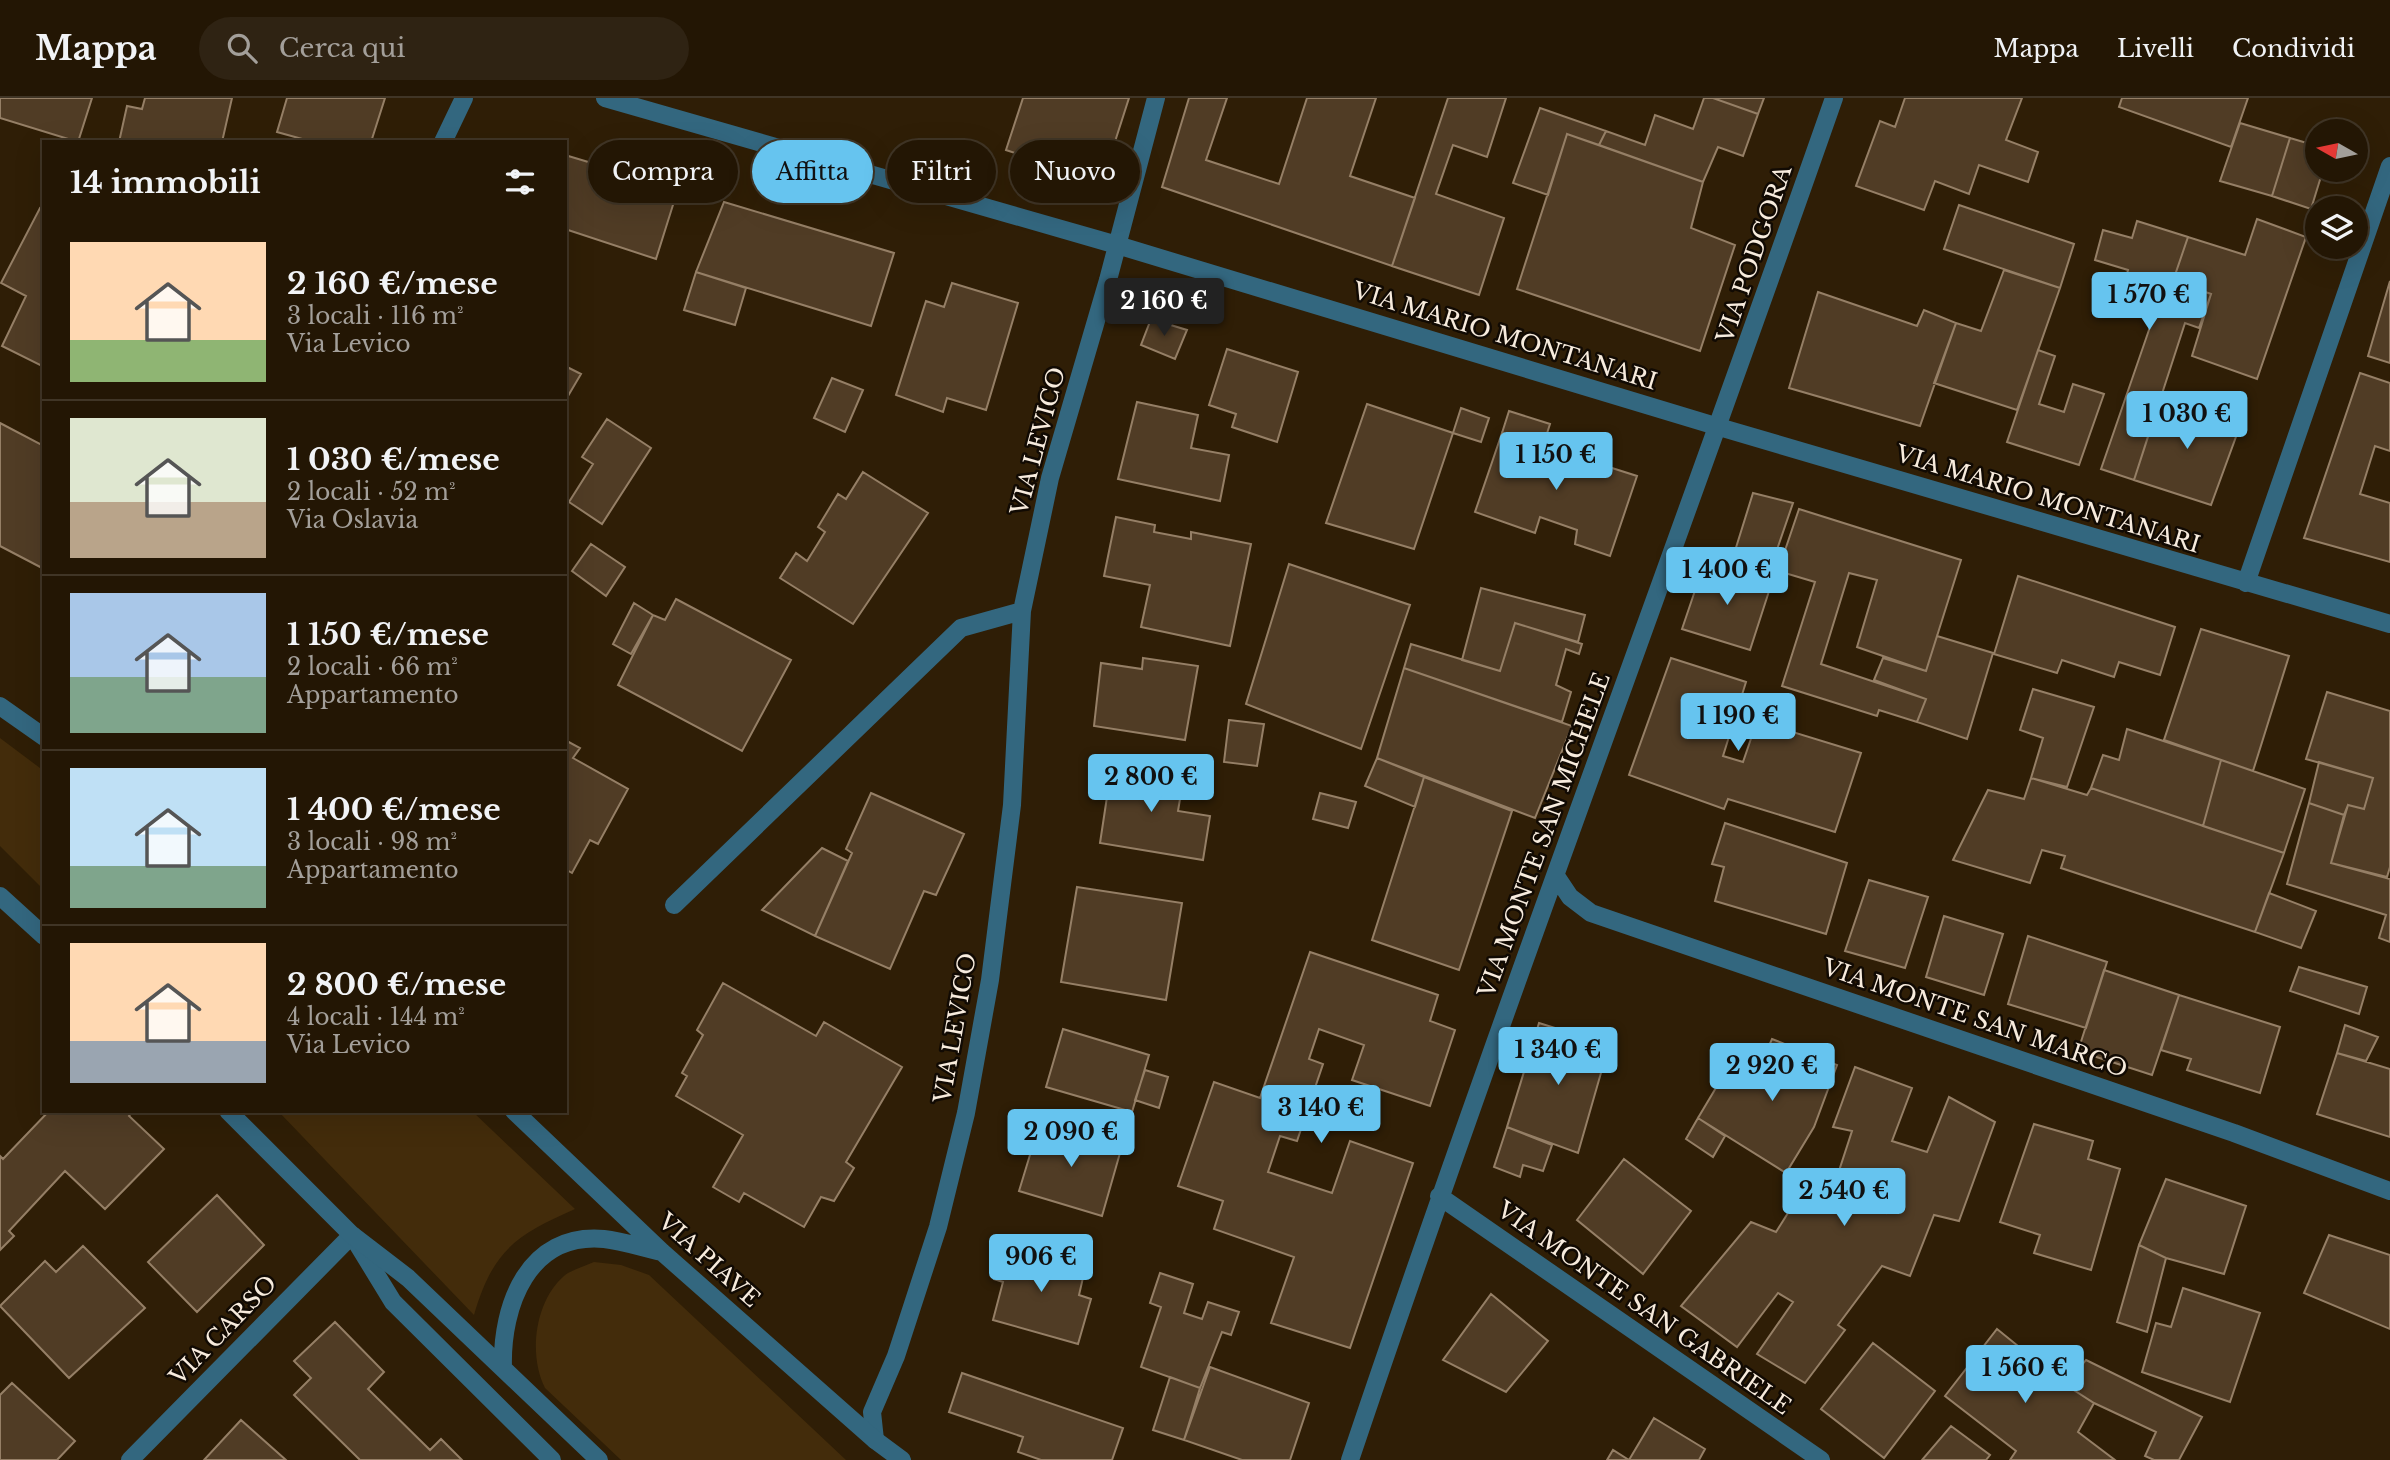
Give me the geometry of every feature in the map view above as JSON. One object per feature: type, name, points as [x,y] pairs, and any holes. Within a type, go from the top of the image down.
[{"type":"street","points":[[444,140],[464,98]]},
{"type":"street","name":"VIA MARIO MONTANARI","points":[[605,98],[1117,244],[1719,427],[2390,624]]},
{"type":"street","name":"VIA LEVICO","points":[[875,1440],[872,1412],[896,1356],[938,1227],[965,1113],[990,980],[1012,805],[1022,611],[1050,478],[1156,98]]},
{"type":"street","name":"VIA PODGORA","points":[[1719,427],[1834,98]]},
{"type":"street","points":[[2246,583],[2390,166]]},
{"type":"street","name":"VIA MONTE SAN MICHELE","points":[[1350,1460],[1439,1196],[1719,427]]},
{"type":"street","points":[[674,905],[961,628],[1022,611]]},
{"type":"street","points":[[0,706],[42,736]]},
{"type":"street","name":"VIA MONTE SAN MARCO","points":[[1556,876],[1570,897],[1591,913],[2208,1124],[2390,1191]]},
{"type":"street","points":[[0,896],[42,934]]},
{"type":"street","points":[[230,1113],[352,1236],[408,1278],[599,1460]]},
{"type":"street","name":"VIA PIAVE","points":[[516,1113],[662,1252],[875,1440],[902,1460]]},
{"type":"street","name":"VIA MONTE SAN GABRIELE","points":[[1439,1196],[1821,1460]]},
{"type":"street","points":[[352,1236],[393,1303],[552,1460]]},
{"type":"street","name":"VIA CARSO","points":[[130,1460],[352,1236]]},
{"type":"street","points":[[503,1368],[502,1337],[512,1299],[533,1263],[572,1241],[603,1239],[662,1252]]},
{"type":"shaded area","points":[[0,738],[42,770],[42,888],[0,846]]},
{"type":"shaded area","points":[[280,1113],[474,1113],[575,1209],[537,1227],[509,1247],[489,1275],[474,1315]]},
{"type":"shaded area","points":[[594,1262],[621,1265],[649,1275],[846,1460],[621,1460],[545,1388],[537,1360],[537,1329],[546,1299],[564,1276]]},
{"type":"building","points":[[0,98],[92,98],[79,140],[0,118]]},
{"type":"building","points":[[145,98],[232,98],[222,140],[119,140],[127,106],[142,109]]},
{"type":"building","points":[[287,98],[385,98],[372,140],[306,140],[277,132]]},
{"type":"building","points":[[1023,98],[1129,98],[1116,140],[1010,140],[1010,151],[1006,150]]},
{"type":"building","points":[[1189,98],[1227,98],[1206,160],[1279,184],[1307,98],[1376,98],[1350,176],[1415,198],[1392,266],[1162,187]]},
{"type":"building","points":[[1448,98],[1506,98],[1487,157],[1453,145],[1436,194],[1504,218],[1479,295],[1392,266]]},
{"type":"building","points":[[1704,98],[1713,98],[1758,114],[1743,156],[1718,147],[1703,182],[1599,145],[1606,131],[1645,145],[1655,115],[1693,129]]},
{"type":"building","points":[[1713,98],[1764,98],[1758,114]]},
{"type":"building","points":[[1905,98],[2022,98],[2006,140],[2038,152],[2028,182],[1979,165],[1969,194],[1935,181],[1924,210],[1856,186],[1880,121],[1895,127]]},
{"type":"building","points":[[2122,98],[2248,98],[2231,147],[2119,107]]},
{"type":"building","points":[[1540,108],[1606,131],[1599,145],[1567,134],[1548,195],[1513,183]]},
{"type":"building","points":[[2240,123],[2290,138],[2272,196],[2220,181]]},
{"type":"building","points":[[1567,134],[1703,182],[1691,228],[1735,245],[1700,351],[1517,289]]},
{"type":"building","points":[[2290,138],[2305,142],[2305,182],[2319,182],[2315,196],[2305,196],[2305,207],[2272,196]]},
{"type":"building","points":[[567,156],[588,162],[588,203],[674,203],[656,259],[567,230]]},
{"type":"building","points":[[724,203],[894,253],[871,326],[696,272]]},
{"type":"building","points":[[1959,205],[2074,244],[2060,288],[1944,249]]},
{"type":"building","points":[[40,208],[42,209],[42,366],[2,346],[26,296],[1,283]]},
{"type":"building","points":[[2257,219],[2305,237],[2257,379],[2192,356],[2211,294],[2173,281],[2188,237],[2245,255]]},
{"type":"building","points":[[2137,221],[2188,237],[2173,281],[2211,294],[2199,328],[2185,323],[2134,480],[2101,469],[2160,298],[2124,286],[2128,270],[2095,260],[2103,230],[2132,238]]},
{"type":"building","points":[[2004,270],[2060,288],[2017,410],[1934,383],[1956,323],[1981,331]]},
{"type":"building","points":[[696,272],[746,288],[735,325],[684,310]]},
{"type":"building","points":[[2390,281],[2390,363],[2368,356]]},
{"type":"building","points":[[952,283],[1018,303],[986,410],[947,398],[943,412],[896,395],[926,301],[944,307]]},
{"type":"building","points":[[1818,292],[1917,326],[1924,310],[1956,323],[1920,426],[1789,388]]},
{"type":"building","points":[[1151,319],[1187,330],[1175,359],[1141,345]]},
{"type":"building","points":[[1227,349],[1298,372],[1277,442],[1232,427],[1236,414],[1209,405]]},
{"type":"building","points":[[2038,350],[2055,356],[2039,404],[2064,412],[2073,384],[2104,394],[2079,465],[2007,442]]},
{"type":"building","points":[[567,367],[581,374],[567,398]]},
{"type":"building","points":[[2360,373],[2390,383],[2390,451],[2375,446],[2360,494],[2390,503],[2390,562],[2304,538]]},
{"type":"building","points":[[832,378],[863,390],[845,432],[814,418]]},
{"type":"building","points":[[2161,396],[2241,423],[2211,505],[2134,480]]},
{"type":"building","points":[[1137,402],[1198,415],[1191,448],[1229,455],[1220,501],[1118,479]]},
{"type":"building","points":[[1367,404],[1453,433],[1414,549],[1326,523]]},
{"type":"building","points":[[1461,408],[1489,418],[1481,442],[1453,433]]},
{"type":"building","points":[[1509,411],[1550,424],[1543,446],[1502,433]]},
{"type":"building","points":[[607,419],[651,448],[602,524],[569,502],[593,464],[582,457]]},
{"type":"building","points":[[0,423],[42,445],[42,568],[0,546]]},
{"type":"building","points":[[1502,433],[1637,476],[1610,556],[1575,544],[1577,530],[1540,517],[1535,533],[1475,512]]},
{"type":"building","points":[[863,472],[928,513],[853,624],[780,578],[796,553],[807,561],[825,532],[818,527],[838,494],[846,499]]},
{"type":"building","points":[[1753,493],[1793,503],[1772,564],[1734,554]]},
{"type":"building","points":[[1799,509],[1961,560],[1926,671],[1857,647],[1877,580],[1849,573],[1821,664],[1926,699],[1917,722],[1879,710],[1877,716],[1782,686],[1815,582],[1778,571]]},
{"type":"building","points":[[1116,517],[1155,525],[1154,532],[1191,539],[1191,532],[1251,544],[1230,646],[1141,627],[1150,585],[1104,576]]},
{"type":"building","points":[[591,544],[625,567],[606,596],[572,571]]},
{"type":"building","points":[[1289,564],[1410,605],[1361,749],[1246,704]]},
{"type":"building","points":[[1704,564],[1771,585],[1750,650],[1682,629]]},
{"type":"building","points":[[2018,576],[2175,627],[2160,675],[2119,662],[2114,677],[2062,660],[2057,673],[1994,654]]},
{"type":"building","points":[[1481,588],[1585,615],[1578,642],[1515,623],[1500,671],[1462,660]]},
{"type":"building","points":[[676,599],[791,660],[742,751],[618,685],[653,615],[665,620]]},
{"type":"building","points":[[634,603],[653,615],[631,654],[613,644]]},
{"type":"building","points":[[1515,623],[1582,644],[1579,654],[1566,649],[1556,685],[1571,692],[1562,722],[1404,668],[1411,644],[1500,671]]},
{"type":"building","points":[[2201,629],[2289,656],[2253,771],[2164,740]]},
{"type":"building","points":[[1937,636],[1993,653],[1967,739],[1917,722],[1926,699],[1874,680],[1883,658],[1926,671]]},
{"type":"building","points":[[1143,658],[1198,666],[1185,740],[1094,726],[1101,663],[1142,669]]},
{"type":"building","points":[[1671,658],[1746,682],[1723,756],[1743,762],[1757,721],[1861,753],[1835,832],[1728,799],[1724,809],[1629,775]]},
{"type":"building","points":[[1404,668],[1572,726],[1535,818],[1377,758]]},
{"type":"building","points":[[2033,689],[2094,707],[2067,787],[2031,778],[2043,738],[2020,730]]},
{"type":"building","points":[[2327,692],[2390,711],[2390,867],[2387,877],[2331,863],[2348,805],[2364,809],[2373,778],[2306,759]]},
{"type":"building","points":[[1229,720],[1264,724],[1257,766],[1224,762]]},
{"type":"building","points":[[2127,729],[2221,760],[2203,826],[2091,788],[2103,755],[2119,760]]},
{"type":"building","points":[[567,741],[580,748],[573,758],[628,789],[598,844],[590,840],[572,873],[567,870]]},
{"type":"building","points":[[1377,758],[1424,777],[1415,807],[1365,786]]},
{"type":"building","points":[[2221,760],[2305,789],[2284,853],[2203,826]]},
{"type":"building","points":[[2319,762],[2373,778],[2364,809],[2348,805],[2344,815],[2309,803]]},
{"type":"building","points":[[1112,764],[1184,775],[1178,811],[1210,816],[1203,860],[1100,843]]},
{"type":"building","points":[[1424,777],[1512,811],[1459,970],[1372,940]]},
{"type":"building","points":[[2031,778],[2087,795],[2091,788],[2284,853],[2255,932],[2061,868],[2065,856],[2042,850],[2030,883],[1953,860],[1988,790],[2024,799]]},
{"type":"building","points":[[871,793],[964,834],[936,895],[924,891],[890,969],[815,936],[852,853],[846,849]]},
{"type":"building","points":[[1320,793],[1356,802],[1348,828],[1313,819]]},
{"type":"building","points":[[2309,803],[2344,815],[2331,863],[2390,879],[2390,942],[2379,938],[2386,915],[2287,884]]},
{"type":"building","points":[[1725,823],[1847,863],[1826,934],[1715,901],[1724,867],[1712,864]]},
{"type":"building","points":[[822,848],[848,861],[815,936],[762,910]]},
{"type":"building","points":[[1869,880],[1928,897],[1905,968],[1845,951]]},
{"type":"building","points":[[1077,887],[1182,903],[1166,1000],[1061,982]]},
{"type":"building","points":[[2269,893],[2316,911],[2301,948],[2255,932]]},
{"type":"building","points":[[1944,916],[2003,934],[1984,995],[1926,977]]},
{"type":"building","points":[[2028,936],[2107,962],[2086,1028],[2008,1004]]},
{"type":"building","points":[[1310,952],[1438,995],[1430,1021],[1455,1030],[1430,1106],[1352,1080],[1364,1045],[1319,1029],[1309,1059],[1323,1064],[1297,1141],[1280,1136],[1268,1172],[1332,1193],[1350,1141],[1413,1163],[1350,1348],[1271,1323],[1294,1257],[1214,1229],[1223,1201],[1178,1186],[1214,1082],[1260,1098]]},
{"type":"building","points":[[2299,967],[2367,987],[2359,1014],[2290,991]]},
{"type":"building","points":[[2104,970],[2179,995],[2152,1075],[2078,1051]]},
{"type":"building","points":[[723,983],[816,1036],[824,1022],[902,1067],[846,1162],[854,1168],[834,1201],[821,1197],[804,1227],[744,1193],[739,1202],[713,1187],[743,1135],[676,1096],[687,1076],[682,1073],[703,1035],[697,1030]]},
{"type":"building","points":[[2179,995],[2280,1027],[2260,1093],[2187,1070],[2191,1059],[2161,1050]]},
{"type":"building","points":[[1539,1023],[1609,1045],[1578,1153],[1507,1127]]},
{"type":"building","points":[[2345,1025],[2378,1037],[2366,1061],[2337,1053]]},
{"type":"building","points":[[1063,1029],[1149,1055],[1132,1112],[1046,1087]]},
{"type":"building","points":[[1772,1039],[1837,1065],[1814,1127],[1786,1173],[1698,1118],[1729,1066],[1756,1075]]},
{"type":"building","points":[[2337,1053],[2390,1069],[2390,1137],[2317,1114]]},
{"type":"building","points":[[1855,1067],[1912,1088],[1892,1141],[1927,1152],[1949,1097],[1995,1122],[1959,1221],[1934,1215],[1910,1276],[1882,1266],[1838,1325],[1845,1330],[1805,1383],[1757,1354],[1793,1302],[1778,1293],[1737,1347],[1681,1306],[1751,1222],[1776,1232],[1805,1186],[1886,1213],[1893,1197],[1837,1177],[1852,1131],[1833,1127]]},
{"type":"building","points":[[1145,1070],[1168,1077],[1159,1108],[1135,1100]]},
{"type":"building","points":[[47,1113],[131,1113],[129,1116],[164,1149],[105,1209],[65,1171],[9,1231],[14,1236],[0,1250],[0,1156],[3,1159]]},
{"type":"building","points":[[1698,1118],[1725,1136],[1713,1157],[1686,1139]]},
{"type":"building","points":[[1040,1122],[1122,1146],[1102,1216],[1019,1191]]},
{"type":"building","points":[[2034,1124],[2093,1141],[2088,1159],[2120,1169],[2091,1270],[2034,1253],[2040,1235],[2000,1222]]},
{"type":"building","points":[[1507,1127],[1552,1145],[1543,1171],[1523,1165],[1520,1177],[1494,1167]]},
{"type":"building","points":[[1624,1159],[1691,1211],[1643,1274],[1577,1220]]},
{"type":"building","points":[[2166,1179],[2246,1206],[2224,1274],[2166,1258],[2139,1245]]},
{"type":"building","points":[[217,1195],[264,1245],[197,1312],[148,1262]]},
{"type":"building","points":[[2329,1235],[2390,1255],[2390,1329],[2304,1293]]},
{"type":"building","points":[[1004,1240],[1085,1269],[1079,1295],[1091,1299],[1078,1344],[993,1320],[1003,1282],[994,1279]]},
{"type":"building","points":[[2139,1245],[2166,1258],[2147,1332],[2117,1322]]},
{"type":"building","points":[[83,1246],[145,1308],[69,1378],[0,1306],[45,1261],[56,1272]]},
{"type":"building","points":[[1160,1273],[1193,1284],[1184,1313],[1202,1319],[1208,1302],[1239,1312],[1231,1335],[1222,1332],[1200,1388],[1141,1367],[1161,1307],[1150,1303]]},
{"type":"building","points":[[2183,1288],[2260,1313],[2230,1402],[2142,1372],[2156,1323],[2171,1327]]},
{"type":"building","points":[[1491,1294],[1548,1341],[1506,1392],[1443,1360]]},
{"type":"building","points":[[335,1322],[384,1372],[368,1389],[430,1450],[441,1439],[462,1460],[360,1460],[294,1395],[311,1378],[294,1361]]},
{"type":"building","points":[[1997,1329],[2066,1385],[2094,1403],[2078,1432],[2115,1460],[2010,1460],[2016,1451],[1945,1396]]},
{"type":"building","points":[[1873,1343],[1935,1391],[1884,1458],[1821,1409]]},
{"type":"building","points":[[2086,1360],[2202,1417],[2179,1460],[2154,1460],[2145,1456],[2156,1432],[2094,1403],[2066,1385]]},
{"type":"building","points":[[1210,1367],[1309,1403],[1290,1460],[1242,1460],[1184,1440]]},
{"type":"building","points":[[962,1373],[1123,1428],[1112,1460],[1041,1460],[1018,1452],[1023,1437],[949,1412]]},
{"type":"building","points":[[1170,1377],[1200,1388],[1184,1440],[1153,1430]]},
{"type":"building","points":[[12,1383],[75,1441],[57,1460],[0,1460],[0,1395]]},
{"type":"building","points":[[1654,1418],[1705,1449],[1699,1460],[1629,1460]]},
{"type":"building","points":[[241,1420],[286,1460],[204,1460]]},
{"type":"building","points":[[1951,1426],[1990,1455],[1986,1460],[1922,1460]]},
{"type":"building","points":[[1613,1450],[1629,1460],[1607,1460]]}]
